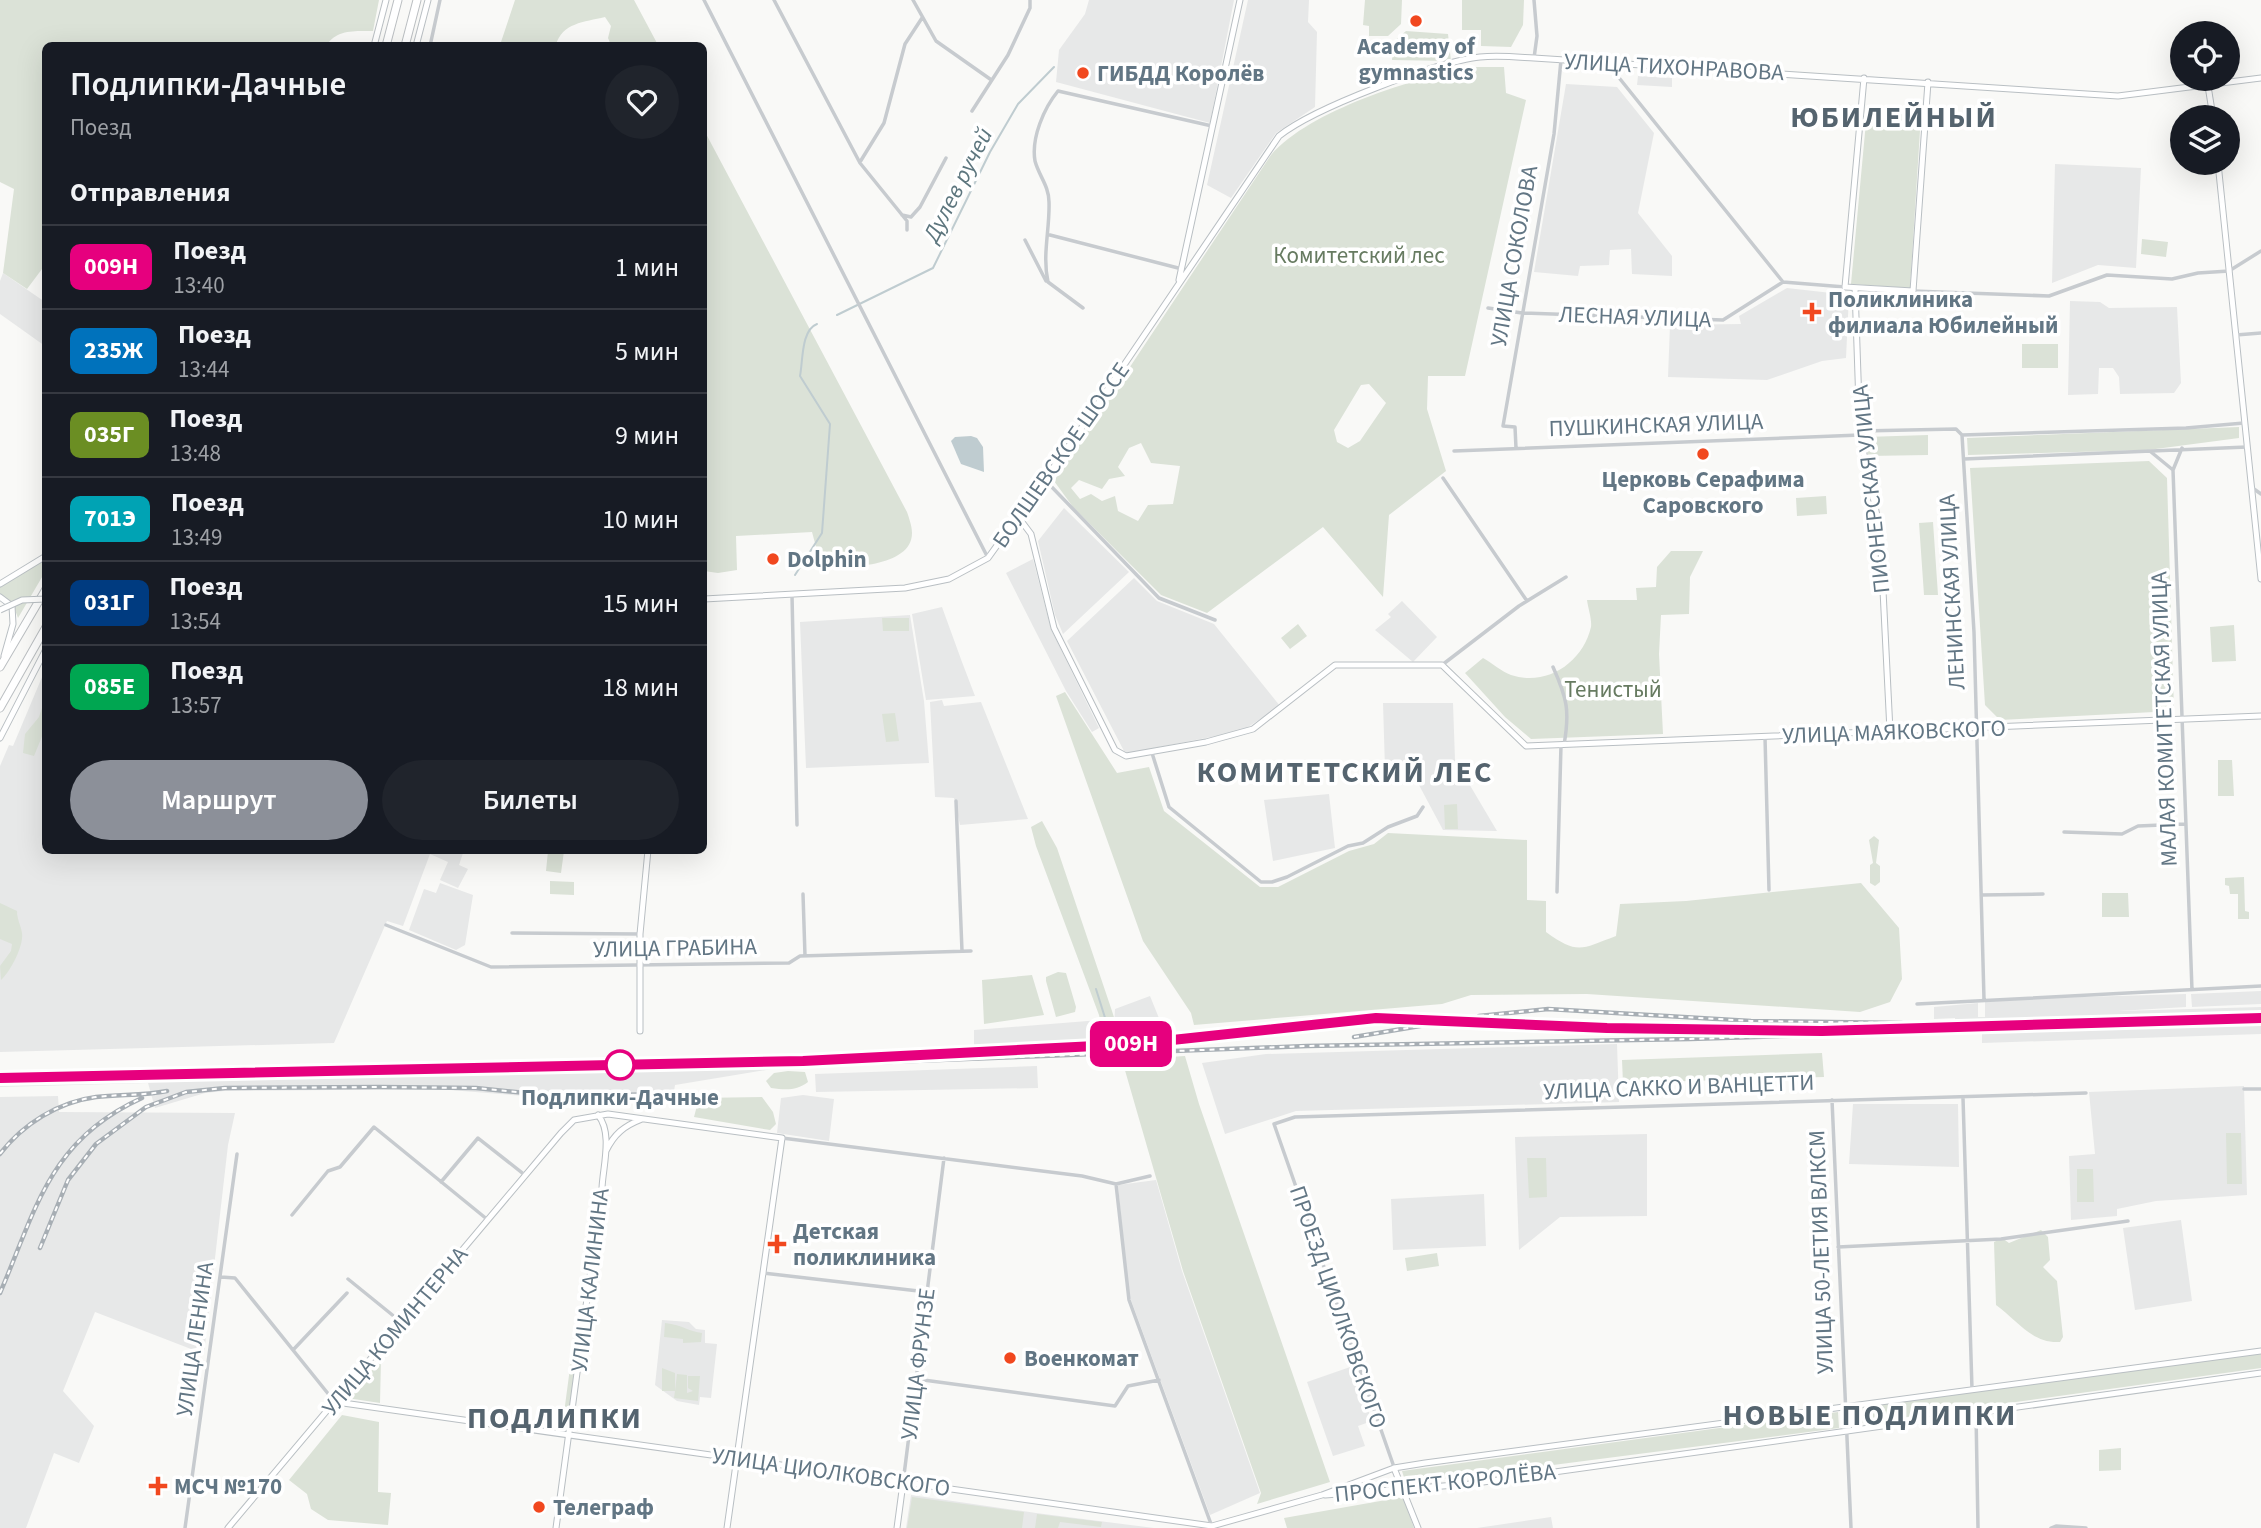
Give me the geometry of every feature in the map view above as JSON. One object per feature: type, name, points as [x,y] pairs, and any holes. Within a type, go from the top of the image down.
[{"type":"highway","points":[[387,42],[398,0]]},
{"type":"highway","points":[[406,42],[416,0]]},
{"type":"highway","points":[[0,666],[42,594]]},
{"type":"highway","points":[[0,708],[42,634]]},
{"type":"main road","points":[[375,42],[386,0]]},
{"type":"main road","points":[[417,42],[428,0]]},
{"type":"main road","points":[[1178,284],[1240,0]]},
{"type":"main road","name":"УЛИЦА ТИХОНРАВОВА","points":[[1178,284],[1267,152],[1294,125],[1315,113],[1453,62],[1480,57],[1534,58],[2118,96],[2170,90]]},
{"type":"main road","points":[[1864,78],[1845,288],[1913,291],[1928,82]]},
{"type":"main road","name":"УЛИЦА ТИХОНРАВОВА","points":[[2240,81],[2261,78]]},
{"type":"main road","points":[[2219,175],[2234,335],[2254,489],[2261,579]]},
{"type":"main road","points":[[1186,249],[1191,256],[1200,252]]},
{"type":"main road","name":"БОЛШЕВСКОЕ ШОССЕ","points":[[707,599],[934,583],[962,574],[988,558],[1019,518],[1178,284]]},
{"type":"main road","name":"ПИОНЕРСКАЯ УЛИЦА","points":[[1855,288],[1860,433],[1880,530],[1890,731]]},
{"type":"main road","points":[[1019,518],[1031,534],[1055,628],[1115,750],[1126,756],[1206,742],[1253,729],[1335,665],[1442,665]]},
{"type":"main road","points":[[0,584],[42,558]]},
{"type":"main road","points":[[0,597],[12,606],[13,616],[0,666]]},
{"type":"main road","points":[[0,610],[22,600],[42,599]]},
{"type":"main road","points":[[0,738],[42,656]]},
{"type":"main road","points":[[36,667],[42,659]]},
{"type":"main road","name":"УЛИЦА МАЯКОВСКОГО","points":[[1442,665],[1526,746],[2261,716]]},
{"type":"main road","points":[[640,1031],[640,934],[648,854]]},
{"type":"main road","points":[[598,1115],[629,1115],[782,1138],[727,1528]]},
{"type":"main road","name":"УЛИЦА КОМИНТЕРНА","points":[[228,1528],[561,1133],[574,1120],[598,1115]]},
{"type":"main road","name":"УЛИЦА КАЛИНИНА","points":[[556,1528],[570,1435],[603,1157],[605,1124],[598,1115]]},
{"type":"main road","points":[[628,1124],[629,1115]]},
{"type":"main road","points":[[603,1157],[613,1137],[628,1124],[643,1118]]},
{"type":"main road","name":"ПРОСПЕКТ КОРОЛЁВА","points":[[1321,1496],[1394,1468],[1844,1405],[2261,1351]]},
{"type":"main road","name":"ПРОСПЕКТ КОРОЛЁВА","points":[[1321,1496],[1542,1475],[2261,1373]]},
{"type":"main road","name":"УЛИЦА ЦИОЛКОВСКОГО","points":[[336,1402],[1213,1527],[1321,1496]]},
{"type":"main road","name":"ПРОЕЗД ЦИОЛКОВСКОГО","points":[[1394,1468],[1418,1528]]},
{"type":"main road","points":[[1365,1478],[1367,1490],[1374,1493]]},
{"type":"main road","name":"УЛИЦА ФРУНЗЕ","points":[[897,1528],[903,1483]]},
{"type":"street","points":[[431,42],[440,0]]},
{"type":"street","points":[[704,0],[988,558]]},
{"type":"street","points":[[775,0],[860,163],[907,221],[907,230]]},
{"type":"street","points":[[913,0],[936,41],[991,80]]},
{"type":"street","points":[[972,111],[1008,55],[1030,8],[1030,0]]},
{"type":"street","points":[[1534,0],[1534,58]]},
{"type":"street","points":[[860,163],[884,123],[905,44],[922,18]]},
{"type":"street","name":"УЛИЦА СОКОЛОВА","points":[[1516,448],[1515,427],[1503,426],[1554,134],[1561,60]]},
{"type":"street","points":[[1611,63],[1612,69],[1783,282],[1845,288]]},
{"type":"street","points":[[1048,282],[1045,250],[1050,235],[1049,195],[1035,160],[1035,144],[1042,119],[1058,91],[1212,126]]},
{"type":"street","points":[[902,215],[911,217],[920,207],[947,158]]},
{"type":"street","points":[[1050,235],[1182,269]]},
{"type":"street","points":[[1025,240],[1048,282],[1083,308]]},
{"type":"street","points":[[1913,291],[2049,296],[2106,275],[2172,279],[2229,271],[2261,251]]},
{"type":"street","name":"ЛЕСНАЯ УЛИЦА","points":[[1488,308],[1522,313],[1723,320],[1783,282]]},
{"type":"street","points":[[2234,335],[2261,333]]},
{"type":"street","name":"ПУШКИНСКАЯ УЛИЦА","points":[[1454,451],[1955,429],[1962,435],[2186,428],[2244,423]]},
{"type":"street","name":"ЛЕНИНСКАЯ УЛИЦА","points":[[1962,435],[1976,728],[1984,999]]},
{"type":"street","points":[[1964,459],[2247,447]]},
{"type":"street","name":"МАЛАЯ КОМИТЕТСКАЯ УЛИЦА","points":[[2182,448],[2173,471],[2192,990]]},
{"type":"street","points":[[2151,452],[2173,471]]},
{"type":"street","points":[[1443,478],[1527,601]]},
{"type":"street","points":[[1045,480],[1159,598],[1215,620]]},
{"type":"street","points":[[2254,489],[2261,494]]},
{"type":"street","points":[[1442,665],[1527,601],[1566,577]]},
{"type":"street","points":[[792,595],[797,825]]},
{"type":"street","points":[[1553,667],[1567,699],[1569,721],[1562,745],[1557,892]]},
{"type":"street","points":[[1765,737],[1769,890]]},
{"type":"street","points":[[1152,752],[1169,807],[1261,882],[1287,877],[1348,846],[1363,843],[1388,827],[1413,819],[1423,807]]},
{"type":"street","points":[[956,801],[962,951]]},
{"type":"street","points":[[2064,832],[2122,834],[2138,826],[2185,824]]},
{"type":"street","points":[[803,894],[805,956]]},
{"type":"street","points":[[1981,895],[2043,894]]},
{"type":"street","name":"УЛИЦА ГРАБИНА","points":[[386,925],[491,967],[789,963],[805,956],[971,951]]},
{"type":"street","points":[[512,933],[640,934]]},
{"type":"street","points":[[1917,1004],[2261,986]]},
{"type":"street","points":[[2244,1089],[2261,1088]]},
{"type":"street","name":"УЛИЦА САККО И ВАНЦЕТТИ","points":[[1274,1124],[1295,1117],[2086,1093]]},
{"type":"street","points":[[1963,1097],[1972,1390]]},
{"type":"street","name":"УЛИЦА 50-ЛЕТИЯ ВЛКСМ","points":[[1832,1100],[1851,1528]]},
{"type":"street","name":"ПРОЕЗД ЦИОЛКОВСКОГО","points":[[1274,1124],[1394,1468]]},
{"type":"street","points":[[292,1215],[328,1171],[340,1167],[374,1127],[488,1220]]},
{"type":"street","points":[[441,1182],[478,1138],[525,1175]]},
{"type":"street","points":[[782,1138],[1082,1176],[1116,1184],[1150,1176]]},
{"type":"street","name":"УЛИЦА ЛЕНИНА","points":[[185,1528],[237,1154]]},
{"type":"street","name":"УЛИЦА ФРУНЗЕ","points":[[903,1483],[944,1158]]},
{"type":"street","points":[[1116,1184],[1127,1292],[1213,1527]]},
{"type":"street","points":[[1838,1247],[1968,1241],[2128,1221]]},
{"type":"street","points":[[763,1273],[927,1293]]},
{"type":"street","points":[[221,1277],[235,1278],[336,1402]]},
{"type":"street","points":[[348,1279],[402,1324]]},
{"type":"street","points":[[293,1350],[347,1293]]},
{"type":"street","points":[[916,1379],[1115,1406],[1128,1386],[1159,1380]]},
{"type":"street","points":[[1976,1413],[1978,1528]]},
{"type":"street","points":[[2051,1528],[2086,1528]]},
{"type":"shaded area","points":[[1089,0],[1234,0],[1210,123],[1056,82],[1059,50],[1085,14]]},
{"type":"shaded area","points":[[1248,0],[1309,0],[1308,22],[1317,32],[1315,107],[1276,133],[1231,198],[1207,185]]},
{"type":"shaded area","points":[[1638,76],[1672,78],[1672,87],[1637,85]]},
{"type":"shaded area","points":[[1566,84],[1617,87],[1654,133],[1638,213],[1672,256],[1672,276],[1632,274],[1631,249],[1610,250],[1609,265],[1580,266],[1578,276],[1534,272]]},
{"type":"shaded area","points":[[2055,164],[2141,168],[2136,268],[2098,265],[2052,283]]},
{"type":"shaded area","points":[[3,273],[42,300],[42,344],[0,314],[0,281]]},
{"type":"shaded area","points":[[1787,288],[1849,295],[1846,358],[1822,361],[1767,380],[1668,377],[1670,325],[1741,324],[1739,316]]},
{"type":"shaded area","points":[[2070,301],[2100,302],[2109,308],[2177,307],[2181,383],[2174,393],[2120,394],[2119,377],[2113,368],[2099,368],[2098,394],[2068,395]]},
{"type":"shaded area","points":[[955,437],[977,438],[983,447],[984,472],[961,464],[951,441]]},
{"type":"shaded area","points":[[1064,508],[1129,572],[1063,634],[1055,615],[1038,541]]},
{"type":"shaded area","points":[[1033,559],[1051,629],[1099,728],[1092,732],[1066,691],[1006,573]]},
{"type":"shaded area","points":[[1134,578],[1157,601],[1214,624],[1280,706],[1242,731],[1128,753],[1124,751],[1067,641]]},
{"type":"shaded area","points":[[1402,601],[1437,637],[1413,662],[1375,630],[1391,617],[1388,614]]},
{"type":"shaded area","points":[[942,607],[975,696],[926,700],[912,614]]},
{"type":"shaded area","points":[[910,615],[924,701],[929,763],[806,768],[800,622]]},
{"type":"shaded area","points":[[42,677],[42,854],[430,854],[403,926],[387,921],[334,1043],[0,1052],[0,766],[9,745],[13,746]]},
{"type":"shaded area","points":[[942,700],[944,706],[981,702],[1028,819],[960,825],[954,798],[935,797],[930,702]]},
{"type":"shaded area","points":[[1383,703],[1453,703],[1455,760],[1497,831],[1443,830],[1412,772],[1385,769]]},
{"type":"shaded area","points":[[1329,794],[1335,848],[1273,861],[1264,800]]},
{"type":"shaded area","points":[[430,854],[463,854],[459,865],[468,869],[458,888],[440,880],[448,862]]},
{"type":"shaded area","points":[[440,883],[473,895],[465,945],[456,950],[409,930],[424,889],[436,893]]},
{"type":"shaded area","points":[[2261,991],[2261,1004],[2192,1007],[2191,994]]},
{"type":"shaded area","points":[[2186,994],[2186,1007],[2118,1011],[2261,1007],[2261,1034],[1982,1043],[1982,1033],[1956,1034],[1955,1018],[1934,1019],[1934,1007],[1978,1003],[1978,1017],[1985,1017],[1985,1000]]},
{"type":"shaded area","points":[[1150,996],[1163,1028],[1122,1035],[1114,1028],[1115,1009]]},
{"type":"shaded area","name":"Подлипки-Дачные","points":[[1100,1020],[1101,1041],[1075,1043],[1135,1040],[1135,1045],[1128,1046],[1129,1049],[1135,1049],[1135,1054],[778,1068],[675,1085],[673,1098],[550,1098],[437,1089],[224,1091],[205,1093],[155,1108],[148,1083],[0,1087],[0,1072],[818,1055],[867,1050],[983,1049],[974,1047],[974,1030]]},
{"type":"shaded area","points":[[1617,1044],[1619,1102],[1296,1111],[1225,1134],[1202,1063],[1266,1054]]},
{"type":"shaded area","points":[[1037,1066],[1038,1088],[816,1092],[815,1074]]},
{"type":"shaded area","points":[[2244,1086],[2247,1195],[2156,1201],[2117,1209],[2117,1216],[2071,1220],[2069,1156],[2095,1154],[2089,1092]]},
{"type":"shaded area","points":[[803,1095],[834,1099],[829,1141],[777,1133],[781,1098]]},
{"type":"shaded area","points":[[58,1096],[59,1112],[235,1113],[228,1145],[204,1354],[95,1312],[63,1391],[94,1426],[79,1463],[54,1453],[26,1528],[0,1528],[0,1097]]},
{"type":"shaded area","points":[[1853,1104],[1958,1104],[1959,1167],[1849,1164]]},
{"type":"shaded area","points":[[1647,1134],[1647,1216],[1560,1217],[1519,1250],[1515,1137]]},
{"type":"shaded area","points":[[1156,1180],[1182,1271],[1260,1493],[1210,1515],[1128,1292],[1118,1185]]},
{"type":"shaded area","points":[[1484,1194],[1486,1246],[1393,1250],[1391,1199]]},
{"type":"shaded area","points":[[2181,1220],[2192,1301],[2135,1310],[2123,1228]]},
{"type":"shaded area","points":[[662,1320],[689,1322],[696,1329],[705,1330],[705,1343],[717,1344],[711,1398],[700,1397],[699,1405],[677,1401],[655,1385]]},
{"type":"shaded area","points":[[1353,1366],[1372,1421],[1358,1426],[1365,1446],[1333,1456],[1307,1382]]},
{"type":"shaded area","points":[[911,1495],[1036,1513],[1154,1528],[906,1528]]},
{"type":"shaded area","points":[[1551,1517],[1553,1528],[1477,1528]]},
{"type":"green space","points":[[0,0],[379,0],[373,31],[341,34],[329,42],[42,42],[42,269],[27,289],[3,273],[14,189],[0,182]]},
{"type":"green space","points":[[515,0],[634,0],[656,42],[610,42],[611,26],[605,17],[569,28],[557,42],[501,42]]},
{"type":"green space","points":[[1365,0],[1402,0],[1401,24],[1388,36],[1369,36],[1369,26],[1363,25]]},
{"type":"green space","points":[[1462,0],[1524,0],[1523,25],[1511,47],[1481,46],[1481,30],[1462,30]]},
{"type":"green space","points":[[1406,31],[1448,34],[1451,61],[1392,60],[1393,42]]},
{"type":"green space","name":"Комитетский лес","points":[[1473,67],[1504,67],[1506,93],[1526,100],[1465,376],[1428,376],[1427,409],[1446,471],[1389,515],[1383,597],[1323,527],[1207,613],[1161,595],[1073,507],[1054,481],[1271,155],[1288,139],[1336,110],[1393,88]],"holes":[[[1369,384],[1386,403],[1360,441],[1348,448],[1337,442],[1334,430],[1361,385]],[[1141,443],[1151,463],[1180,466],[1173,504],[1148,505],[1138,521],[1118,511],[1115,496],[1102,501],[1091,494],[1080,499],[1071,488],[1079,480],[1102,489],[1109,479],[1125,476],[1118,467],[1129,448]]]},
{"type":"green space","points":[[1867,111],[1921,115],[1910,288],[1851,284]]},
{"type":"green space","points":[[707,136],[907,512],[912,530],[909,545],[890,559],[861,566],[822,569],[812,532],[736,536],[737,570],[707,571]]},
{"type":"green space","points":[[2142,239],[2168,242],[2166,257],[2141,254]]},
{"type":"green space","points":[[2022,344],[2058,344],[2058,368],[2022,368]]},
{"type":"green space","points":[[2239,427],[2239,438],[2148,450],[1968,455],[1967,438]]},
{"type":"green space","points":[[1928,435],[1928,455],[1868,456],[1865,437]]},
{"type":"green space","points":[[2149,461],[2167,478],[2174,711],[2000,720],[1985,705],[1970,468]]},
{"type":"green space","points":[[1826,496],[1827,514],[1797,516],[1796,498]]},
{"type":"green space","points":[[1933,522],[1938,595],[1924,595],[1919,523]]},
{"type":"green space","name":"Тенистый","points":[[1671,551],[1703,551],[1690,577],[1689,614],[1661,615],[1659,654],[1663,734],[1531,739],[1505,717],[1465,673],[1483,658],[1508,674],[1524,678],[1538,677],[1562,669],[1572,661],[1587,640],[1591,624],[1587,600],[1637,600],[1636,588],[1656,587],[1657,567]]},
{"type":"green space","points":[[42,561],[42,577],[18,618],[12,602],[0,595],[0,587]]},
{"type":"green space","points":[[882,618],[909,618],[909,631],[883,631]]},
{"type":"green space","points":[[1298,624],[1307,636],[1290,649],[1281,638]]},
{"type":"green space","points":[[2234,625],[2236,661],[2212,662],[2210,627]]},
{"type":"green space","name":"Комитетский лес","points":[[1065,692],[1117,773],[1149,767],[1164,811],[1260,887],[1278,887],[1349,851],[1374,844],[1388,833],[1527,840],[1527,900],[1546,901],[1546,932],[1566,944],[1580,948],[1616,936],[1620,904],[1686,901],[1861,883],[1899,928],[1902,979],[1890,1002],[1860,1012],[1587,994],[1471,995],[1442,1004],[1194,1025],[1191,1013],[1143,941],[1056,696]]},
{"type":"green space","points":[[42,708],[42,736],[34,756],[23,753],[25,734],[39,717]]},
{"type":"green space","points":[[895,713],[899,741],[886,742],[882,714]]},
{"type":"green space","points":[[2218,760],[2232,760],[2234,796],[2218,796]]},
{"type":"green space","points":[[1457,804],[1458,829],[1445,829],[1444,805]]},
{"type":"green space","points":[[1042,821],[1057,848],[1112,1011],[1118,1030],[1111,1039],[1104,1039],[1099,1015],[1036,846],[1031,827]]},
{"type":"green space","points":[[1874,836],[1879,840],[1876,863],[1880,866],[1880,882],[1875,886],[1870,883],[1870,865],[1873,863],[1869,840]]},
{"type":"green space","points":[[548,854],[564,854],[561,873],[546,871]]},
{"type":"green space","points":[[2244,877],[2245,911],[2249,912],[2249,919],[2238,919],[2238,894],[2230,894],[2225,878]]},
{"type":"green space","points":[[550,881],[574,882],[574,895],[550,894]]},
{"type":"green space","points":[[2102,893],[2128,893],[2129,917],[2102,917]]},
{"type":"green space","points":[[0,903],[17,911],[22,933],[16,958],[1,980],[0,966],[11,951],[12,944],[0,939]]},
{"type":"green space","points":[[1058,972],[1066,973],[1076,1007],[1075,1012],[1056,1017],[1046,977]]},
{"type":"green space","points":[[1032,975],[1044,1015],[984,1024],[982,980]]},
{"type":"green space","points":[[1822,1053],[1824,1077],[1623,1083],[1622,1060]]},
{"type":"green space","points":[[1185,1056],[1199,1104],[1330,1482],[1257,1504],[1261,1493],[1183,1271],[1122,1060]]},
{"type":"green space","points":[[805,1072],[808,1082],[786,1089],[771,1088],[766,1081],[774,1073]]},
{"type":"green space","points":[[762,1097],[773,1112],[776,1124],[770,1130],[694,1117],[699,1098]]},
{"type":"green space","points":[[2226,1133],[2241,1133],[2242,1184],[2227,1184]]},
{"type":"green space","points":[[1527,1158],[1546,1158],[1547,1197],[1529,1198]]},
{"type":"green space","points":[[2077,1169],[2093,1169],[2094,1202],[2077,1202]]},
{"type":"green space","points":[[2041,1230],[2048,1237],[2050,1260],[2043,1267],[2057,1281],[2063,1337],[2060,1342],[2050,1342],[2033,1335],[1996,1305],[1994,1242],[2002,1238],[2009,1243]]},
{"type":"green space","points":[[1437,1253],[1439,1266],[1407,1271],[1405,1258]]},
{"type":"green space","points":[[665,1323],[702,1333],[701,1342],[683,1343],[683,1339],[664,1337]]},
{"type":"green space","points":[[574,1338],[582,1339],[569,1428],[562,1428]]},
{"type":"green space","points":[[2261,1353],[2261,1368],[1856,1424],[1854,1408]]},
{"type":"green space","points":[[381,1360],[380,1403],[347,1398]]},
{"type":"green space","points":[[662,1368],[675,1373],[675,1391],[662,1391]]},
{"type":"green space","points":[[677,1374],[687,1375],[687,1393],[693,1391],[688,1388],[688,1376],[700,1376],[698,1401],[674,1398]]},
{"type":"green space","points":[[1838,1412],[1839,1428],[1406,1484],[1402,1471]]},
{"type":"green space","points":[[342,1415],[379,1422],[378,1492],[391,1493],[388,1525],[328,1520],[311,1509],[307,1494],[289,1480]]},
{"type":"green space","points":[[2121,1448],[2121,1470],[2099,1471],[2099,1450]]},
{"type":"green space","points":[[912,1497],[1024,1512],[1022,1528],[907,1528]]},
{"type":"green space","points":[[1403,1497],[1414,1528],[1287,1528],[1284,1518]]},
{"type":"green space","points":[[1037,1514],[1102,1522],[1101,1527],[1060,1522],[1058,1528],[1035,1528]]},
{"type":"waterway","name":"Дулев ручей","points":[[837,315],[933,268],[990,152],[1018,104],[1054,67]]},
{"type":"waterway","name":"Дулев ручей","points":[[795,575],[822,533],[830,424],[800,376],[805,339],[817,324]]},
{"type":"waterway","points":[[1096,989],[1112,1040]]},
{"type":"railway","points":[[1479,1016],[1548,1009],[1751,1021],[1902,1023]]},
{"type":"railway","points":[[1163,1042],[1301,1024],[1376,1018],[1686,1029]]},
{"type":"railway","points":[[0,1082],[783,1066],[1307,1046],[1690,1039],[2261,1021]]},
{"type":"railway","points":[[1354,1037],[1426,1025]]},
{"type":"railway","points":[[40,1248],[68,1180],[96,1144],[146,1107],[186,1092],[225,1088],[379,1087],[476,1088],[556,1096],[674,1094]]},
{"type":"railway","points":[[0,1154],[30,1124],[68,1104],[96,1097],[167,1091]]},
{"type":"railway","points":[[0,1293],[36,1206],[66,1156],[111,1115],[142,1098]]},
{"type":"train","name":"009Н","points":[[0,1078],[803,1061],[1135,1044],[1376,1018],[1607,1028],[1822,1031],[2261,1018]]},
{"type":"place","name":"Academy of gymnastics","points":[[1416,21]]},
{"type":"place","name":"ГИБДД Королёв","points":[[1083,73]]},
{"type":"place","name":"Поликлиника филиала Юбилейный","points":[[1812,312]]},
{"type":"place","name":"Церковь Серафима Саровского","points":[[1703,454]]},
{"type":"place","name":"Dolphin","points":[[773,559]]},
{"type":"place","name":"Подлипки-Дачные","points":[[620,1065]]},
{"type":"place","name":"Детская поликлиника","points":[[777,1244]]},
{"type":"place","name":"Военкомат","points":[[1010,1358]]},
{"type":"place","name":"МСЧ №170","points":[[158,1486]]},
{"type":"place","name":"Телеграф","points":[[539,1507]]},
{"type":"district","name":"ЮБИЛЕЙНЫЙ","points":[[1894,117]]},
{"type":"district","name":"КОМИТЕТСКИЙ ЛЕС","points":[[1345,772]]},
{"type":"district","name":"НОВЫЕ ПОДЛИПКИ","points":[[1870,1415]]},
{"type":"district","name":"ПОДЛИПКИ","points":[[555,1418]]}]
